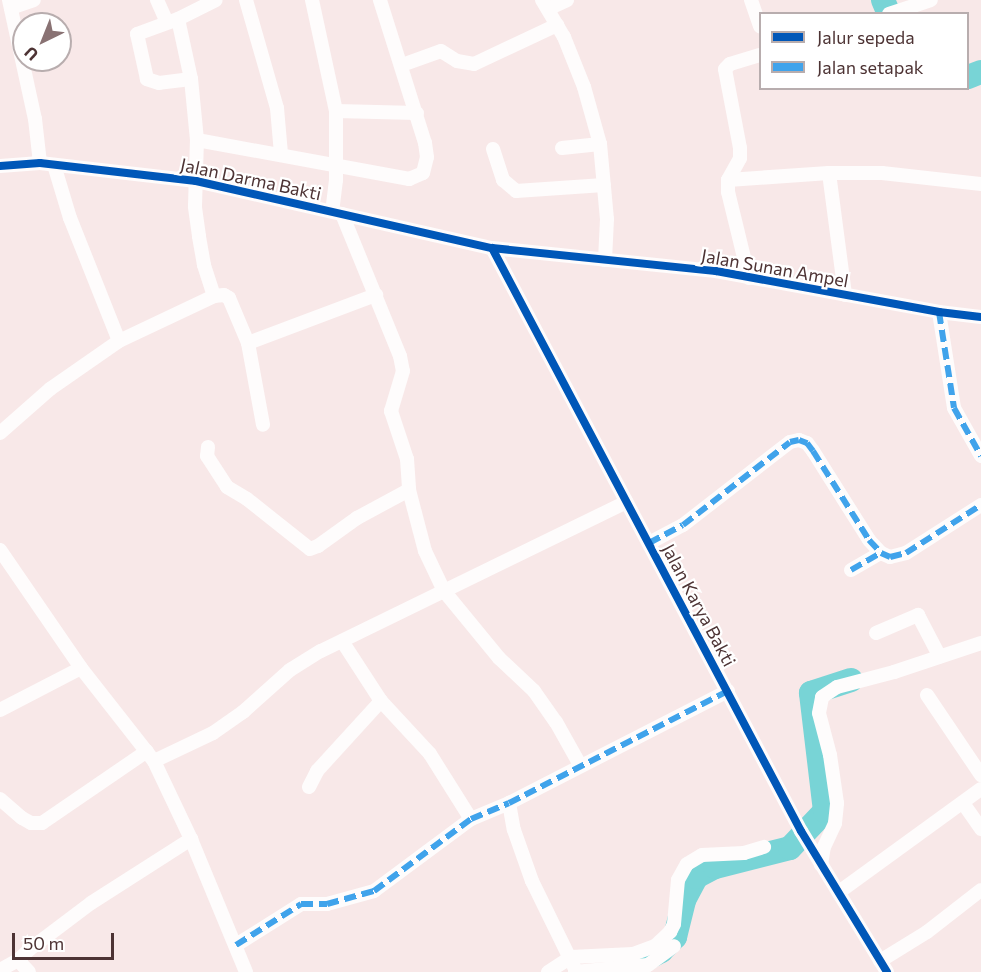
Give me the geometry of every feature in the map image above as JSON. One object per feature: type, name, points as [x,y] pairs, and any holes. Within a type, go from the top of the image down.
[{"type":"street","points":[[34,0],[10,4],[34,114],[40,163]]},
{"type":"street","points":[[157,0],[172,21],[191,80],[197,140],[196,181],[199,236],[204,265],[214,296]]},
{"type":"street","points":[[191,80],[159,83],[147,79],[144,74],[137,34],[172,21],[216,0]]},
{"type":"street","points":[[246,0],[277,108],[281,154]]},
{"type":"street","points":[[312,0],[336,111],[337,212],[376,295],[400,356],[403,371],[392,400],[391,411],[407,459],[409,490],[417,530],[444,591],[499,658],[534,691],[556,722],[580,765]]},
{"type":"street","points":[[197,140],[337,164],[395,177],[418,177],[423,173],[427,157],[417,113],[380,0]]},
{"type":"street","points":[[567,0],[545,4],[557,25],[584,87],[600,144],[607,223],[605,260]]},
{"type":"street","points":[[751,0],[759,23]]},
{"type":"street","points":[[895,12],[931,0]]},
{"type":"street","points":[[402,65],[441,51],[457,62],[474,64],[557,25]]},
{"type":"street","points":[[749,278],[732,212],[728,180],[740,158],[740,148],[725,69],[730,64],[759,55]]},
{"type":"street","points":[[336,111],[417,113]]},
{"type":"street","points":[[562,148],[600,144]]},
{"type":"street","points":[[493,149],[503,180],[516,191],[604,185]]},
{"type":"street","name":"Jalan Darma Bakti","points":[[0,166],[40,163],[196,181],[492,248]]},
{"type":"street","points":[[54,165],[70,218],[119,341]]},
{"type":"street","points":[[728,180],[829,173],[882,173],[981,184]]},
{"type":"street","points":[[829,173],[845,295]]},
{"type":"street","name":"Jalan Sunan Ampel","points":[[492,248],[716,271],[939,312],[981,317]]},
{"type":"street","name":"Jalan Karya Bakti","points":[[492,248],[801,831],[884,966]]},
{"type":"street","points":[[0,433],[50,389],[119,341],[214,296],[224,295],[229,298],[248,343],[263,425]]},
{"type":"street","points":[[248,343],[376,295]]},
{"type":"street","points":[[939,312],[954,408],[981,456]]},
{"type":"street","points":[[649,543],[683,525],[790,442],[799,440],[807,443],[813,451],[857,523],[881,553],[890,557],[906,553],[981,505]]},
{"type":"street","points":[[208,447],[207,456],[227,487],[310,549],[318,546],[357,518],[409,490]]},
{"type":"street","points":[[0,799],[22,818],[32,823],[42,823],[151,756],[213,733],[243,711],[290,670],[342,641],[627,502]]},
{"type":"street","points":[[0,550],[81,668],[151,756],[191,839],[246,972]]},
{"type":"street","points":[[850,570],[881,553]]},
{"type":"street","points":[[876,633],[918,615],[939,655]]},
{"type":"street","points":[[342,641],[381,701],[430,754],[471,819]]},
{"type":"street","points":[[820,865],[824,847],[837,814],[830,755],[819,713],[822,697],[837,687],[981,644]]},
{"type":"street","points":[[0,710],[81,668]]},
{"type":"street","points":[[236,945],[302,904],[327,904],[374,891],[471,819],[508,804],[728,691]]},
{"type":"street","points":[[927,695],[981,776]]},
{"type":"street","points":[[309,787],[317,771],[381,701]]},
{"type":"street","points":[[839,892],[981,789]]},
{"type":"street","points":[[963,803],[981,829]]},
{"type":"street","points":[[508,804],[514,830],[532,881],[574,966]]},
{"type":"street","points":[[0,970],[18,960],[91,903],[191,839]]},
{"type":"street","points":[[645,958],[670,932],[674,924],[678,880],[693,858],[714,854],[744,854],[764,847]]},
{"type":"street","points":[[884,966],[981,890]]},
{"type":"street","points":[[548,972],[574,966],[645,958],[674,946]]},
{"type":"street","points":[[18,960],[29,972]]},
{"type":"waterway","points":[[883,0],[888,12]]},
{"type":"waterway","points":[[969,77],[981,72]]},
{"type":"waterway","points":[[648,958],[661,951],[675,937],[684,900],[696,877],[715,867],[790,848],[825,811],[811,693],[851,680]]},
{"type":"marked path","points":[[939,312],[954,408],[981,456]]},
{"type":"marked path","points":[[649,543],[683,525],[790,442],[799,440],[807,443],[813,451],[869,540],[881,553],[890,557],[906,553],[981,505]]},
{"type":"marked path","points":[[851,570],[881,553]]},
{"type":"marked path","points":[[236,945],[301,904],[327,904],[374,891],[471,819],[509,803],[728,691]]},
{"type":"cycle path","points":[[0,166],[40,163],[196,181],[492,248],[716,271],[939,312],[981,317]]},
{"type":"cycle path","points":[[492,248],[801,831],[887,972]]}]
